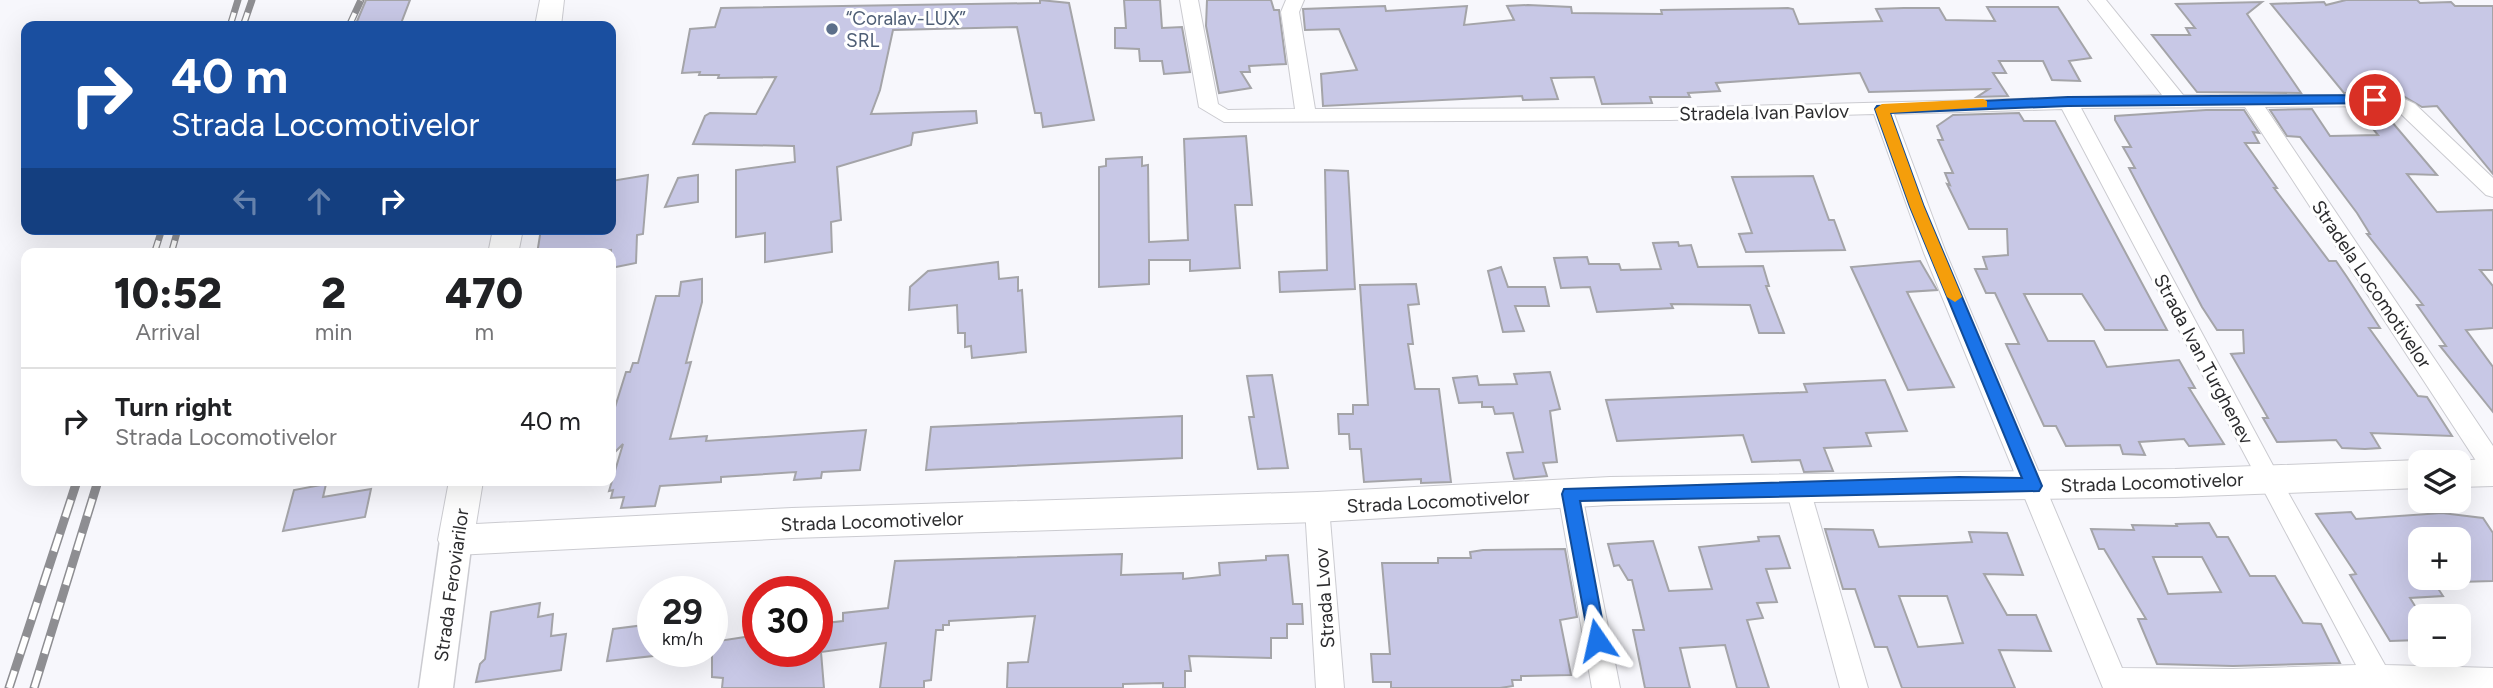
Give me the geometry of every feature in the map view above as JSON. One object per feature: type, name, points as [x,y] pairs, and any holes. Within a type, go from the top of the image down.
[{"type":"main road","points":[[549,21],[552,0]]},
{"type":"main road","points":[[2471,473],[2493,472]]},
{"type":"main road","name":"Strada Locomotivelor","points":[[456,540],[792,523],[1317,507],[1570,494],[1983,484],[2033,486],[2408,474]]},
{"type":"main road","name":"Strada Feroviarilor","points":[[456,540],[465,486]]},
{"type":"street","name":"Stradela Ivan Pavlov","points":[[1189,0],[1208,102],[1217,114],[1232,117],[1882,109],[2068,102],[2395,101],[2408,109],[2493,190]]},
{"type":"street","points":[[1295,0],[1290,12],[1306,117]]},
{"type":"street","points":[[2097,0],[2177,101]]},
{"type":"street","name":"Stradela Locomotivelor","points":[[2251,101],[2493,466]]},
{"type":"street","name":"Strada Ivan Turghenev","points":[[2068,102],[2267,478],[2380,683]]},
{"type":"street","points":[[1882,109],[1922,219],[2115,684],[2493,681]]},
{"type":"street","points":[[1798,489],[1854,688]]},
{"type":"street","points":[[1570,494],[1606,688]]},
{"type":"street","name":"Strada Lvov","points":[[1317,507],[1330,688]]},
{"type":"street","name":"Strada Feroviarilor","points":[[436,688],[456,540]]},
{"type":"building","points":[[366,0],[410,0],[402,21],[357,21]]},
{"type":"building","points":[[1040,0],[1069,3],[1094,120],[1043,127],[1041,113],[1035,113],[1017,27],[893,30],[880,90],[871,114],[976,111],[977,123],[913,133],[911,145],[837,167],[841,220],[831,222],[832,252],[765,262],[765,233],[736,237],[736,170],[795,162],[794,146],[693,144],[705,116],[710,113],[756,114],[776,77],[718,78],[719,75],[699,75],[700,72],[682,73],[690,29],[715,27],[721,8],[1040,3]]},
{"type":"building","points":[[1124,0],[1160,0],[1162,28],[1182,27],[1190,72],[1164,74],[1162,61],[1140,61],[1139,49],[1115,48],[1115,28],[1126,28]]},
{"type":"building","points":[[1207,0],[1271,0],[1274,10],[1279,10],[1286,64],[1249,66],[1250,72],[1241,72],[1251,88],[1219,93],[1206,26]]},
{"type":"building","points":[[2346,0],[2417,0],[2420,3],[2451,2],[2455,6],[2493,6],[2493,174],[2437,106],[2422,107],[2398,93],[2344,93],[2271,4],[2324,2],[2326,5]]},
{"type":"building","points":[[2262,2],[2247,14],[2301,93],[2197,92],[2152,35],[2190,35],[2186,28],[2195,28],[2176,4]]},
{"type":"building","points":[[1385,6],[1386,11],[1467,6],[1464,25],[1514,20],[1507,6],[1571,7],[1572,13],[1662,14],[1661,10],[1788,8],[1793,9],[1799,24],[1882,21],[1876,9],[1939,8],[1946,20],[1995,21],[1987,7],[2058,7],[2091,58],[2069,61],[2080,81],[2052,80],[2043,61],[1999,61],[2006,73],[1993,73],[2008,96],[1977,97],[1989,89],[1869,92],[1860,73],[1716,83],[1720,91],[1688,93],[1690,97],[1650,97],[1652,103],[1602,104],[1594,77],[1551,78],[1558,99],[1523,100],[1522,96],[1323,106],[1321,74],[1357,70],[1339,29],[1305,30],[1303,9]]},
{"type":"building","points":[[2312,109],[2330,136],[2378,135],[2357,109],[2381,109],[2437,175],[2407,174],[2437,212],[2493,210],[2493,270],[2480,270],[2493,286],[2493,328],[2466,330],[2493,367],[2493,412],[2440,346],[2446,346],[2417,305],[2423,305],[2367,234],[2370,234],[2357,213],[2300,137],[2287,136],[2270,110]]},
{"type":"building","points":[[2244,110],[2259,133],[2253,132],[2259,143],[2245,143],[2277,188],[2274,188],[2329,261],[2336,261],[2380,328],[2369,328],[2418,396],[2427,397],[2452,436],[2371,433],[2380,448],[2365,449],[2342,448],[2336,440],[2277,442],[2263,418],[2268,418],[2231,354],[2244,353],[2243,330],[2217,330],[2202,307],[2129,168],[2135,168],[2123,147],[2131,147],[2115,120],[2115,116]]},
{"type":"building","points":[[2019,113],[2024,121],[2055,121],[2167,330],[2105,330],[2082,294],[2024,294],[2048,341],[2094,341],[2107,367],[2179,360],[2195,388],[2189,388],[2224,444],[2189,446],[2184,439],[2139,442],[2145,455],[2123,454],[2120,445],[2066,446],[2056,426],[2044,426],[2006,344],[2019,344],[1995,293],[1986,293],[1975,269],[1987,269],[1983,257],[2008,255],[2007,229],[1969,229],[1947,184],[1950,185],[1945,173],[1953,173],[1938,140],[1943,140],[1937,126],[1953,115]]},
{"type":"building","points":[[1246,136],[1252,205],[1235,205],[1240,268],[1190,271],[1190,260],[1149,260],[1149,284],[1099,287],[1099,167],[1106,166],[1106,159],[1142,157],[1142,166],[1148,165],[1149,242],[1188,240],[1184,139]]},
{"type":"building","points":[[1325,170],[1348,171],[1355,289],[1280,292],[1279,272],[1327,270]]},
{"type":"building","points":[[648,175],[643,234],[637,235],[636,263],[616,267],[616,248],[538,248],[540,235],[616,235],[616,180]]},
{"type":"building","points":[[698,175],[698,202],[665,207],[678,178]]},
{"type":"building","points":[[1813,176],[1829,220],[1834,220],[1845,250],[1746,252],[1739,234],[1752,233],[1732,177]]},
{"type":"building","points":[[1678,242],[1679,246],[1691,245],[1698,267],[1763,266],[1769,286],[1766,286],[1784,333],[1759,333],[1750,305],[1671,304],[1673,308],[1597,312],[1590,287],[1561,288],[1554,258],[1587,257],[1589,264],[1619,264],[1621,270],[1661,269],[1653,243]]},
{"type":"building","points":[[1920,261],[1937,290],[1907,292],[1954,387],[1908,390],[1851,267]]},
{"type":"building","points":[[998,262],[999,279],[1018,277],[1018,291],[1022,290],[1026,352],[972,358],[971,346],[965,347],[965,333],[958,333],[957,305],[909,310],[910,287],[928,271]]},
{"type":"building","points":[[1501,267],[1508,287],[1545,287],[1549,306],[1515,306],[1524,331],[1503,332],[1488,271]]},
{"type":"building","points":[[702,279],[702,302],[686,363],[691,362],[670,439],[707,436],[706,441],[866,430],[860,470],[822,472],[821,478],[794,480],[796,472],[721,477],[721,482],[660,486],[655,506],[621,508],[624,497],[611,498],[613,490],[609,491],[610,486],[616,486],[616,468],[623,444],[616,451],[616,404],[626,372],[630,372],[633,363],[638,363],[656,296],[679,296],[681,282]]},
{"type":"building","points":[[1416,284],[1419,304],[1408,305],[1413,344],[1408,344],[1415,389],[1439,389],[1451,482],[1421,483],[1421,479],[1364,482],[1361,449],[1350,449],[1349,434],[1339,434],[1338,414],[1353,414],[1353,405],[1368,405],[1360,285]]},
{"type":"building","points":[[1550,372],[1560,409],[1550,411],[1557,462],[1543,463],[1547,476],[1514,479],[1507,453],[1523,452],[1513,413],[1495,414],[1493,407],[1482,407],[1482,402],[1459,403],[1453,378],[1477,376],[1479,385],[1517,384],[1514,374]]},
{"type":"building","points":[[1272,375],[1288,468],[1258,469],[1249,417],[1254,417],[1247,376]]},
{"type":"building","points":[[1885,380],[1907,431],[1866,433],[1871,446],[1824,448],[1833,471],[1804,472],[1800,460],[1752,462],[1743,435],[1617,441],[1606,400],[1807,392],[1804,384]]},
{"type":"building","points":[[1182,416],[1182,458],[926,470],[931,427]]},
{"type":"building","points":[[326,486],[323,497],[371,489],[365,517],[283,531],[294,490]]},
{"type":"building","points":[[2351,512],[2356,519],[2442,513],[2483,518],[2493,533],[2493,581],[2471,582],[2471,527],[2408,527],[2408,590],[2439,590],[2443,596],[2410,598],[2414,604],[2408,604],[2408,640],[2390,641],[2350,575],[2356,574],[2316,514]]},
{"type":"building","points":[[2209,523],[2217,537],[2228,537],[2250,576],[2275,576],[2303,623],[2321,624],[2340,663],[2233,666],[2157,664],[2138,619],[2146,619],[2104,549],[2099,549],[2091,529],[2134,530],[2132,525],[2177,526],[2176,524]],"holes":[[[2153,557],[2202,557],[2221,592],[2168,594]]]},
{"type":"building","points":[[1825,529],[1873,530],[1879,547],[1972,542],[1969,532],[2007,533],[2023,575],[1984,574],[2007,615],[2036,615],[2051,651],[1999,650],[2015,688],[1902,688],[1887,647],[1875,647],[1855,589],[1843,589]],"holes":[[[1899,596],[1947,596],[1963,643],[1918,647]]]},
{"type":"building","points":[[1779,536],[1790,568],[1766,569],[1777,602],[1757,603],[1763,618],[1747,620],[1769,688],[1737,688],[1725,645],[1680,648],[1690,688],[1645,688],[1633,630],[1644,630],[1632,580],[1628,580],[1619,565],[1614,566],[1608,544],[1653,541],[1669,591],[1712,589],[1699,547],[1759,541],[1758,537]]},
{"type":"building","points":[[1565,549],[1577,617],[1560,620],[1571,675],[1521,676],[1521,680],[1512,680],[1513,686],[1500,688],[1391,688],[1391,682],[1373,682],[1371,654],[1390,654],[1382,563],[1438,563],[1438,558],[1471,558],[1470,552],[1483,550]]},
{"type":"building","points":[[1122,554],[1121,575],[1183,573],[1183,579],[1220,575],[1219,563],[1266,560],[1266,556],[1288,555],[1293,604],[1302,604],[1303,624],[1287,624],[1287,638],[1271,638],[1271,658],[1189,656],[1191,671],[1185,671],[1185,688],[1163,688],[1163,683],[1123,684],[1123,688],[1007,688],[1008,663],[1028,662],[1035,616],[949,621],[949,625],[943,625],[943,630],[936,630],[931,680],[924,681],[924,688],[880,688],[886,643],[833,650],[833,622],[843,621],[843,613],[888,608],[895,561]]},
{"type":"building","points":[[540,603],[538,617],[553,614],[551,636],[566,634],[561,670],[476,682],[480,664],[485,659],[491,612]]},
{"type":"building","points":[[637,626],[637,658],[607,661],[613,629]]},
{"type":"building","points":[[742,637],[742,667],[822,667],[824,688],[722,688],[723,678],[712,677],[712,667],[728,667],[728,640]]},
{"type":"railway","points":[[232,21],[238,0]]},
{"type":"railway","points":[[245,21],[252,0]]},
{"type":"railway","points":[[351,21],[361,0]]},
{"type":"railway","points":[[156,248],[160,235]]},
{"type":"railway","points":[[173,248],[176,235]]},
{"type":"railway","points":[[9,688],[75,486]]},
{"type":"railway","points":[[34,688],[96,486]]},
{"type":"slow traffic","points":[[1955,297],[1917,207],[1882,109],[1983,104]]},
{"type":"place","name":"“Coralav-LUX” SRL","points":[[832,29]]},
{"type":"route","points":[[1597,640],[1570,494],[1959,484],[2033,486],[1993,384],[1917,207],[1882,109],[2068,102],[2375,100]]}]
